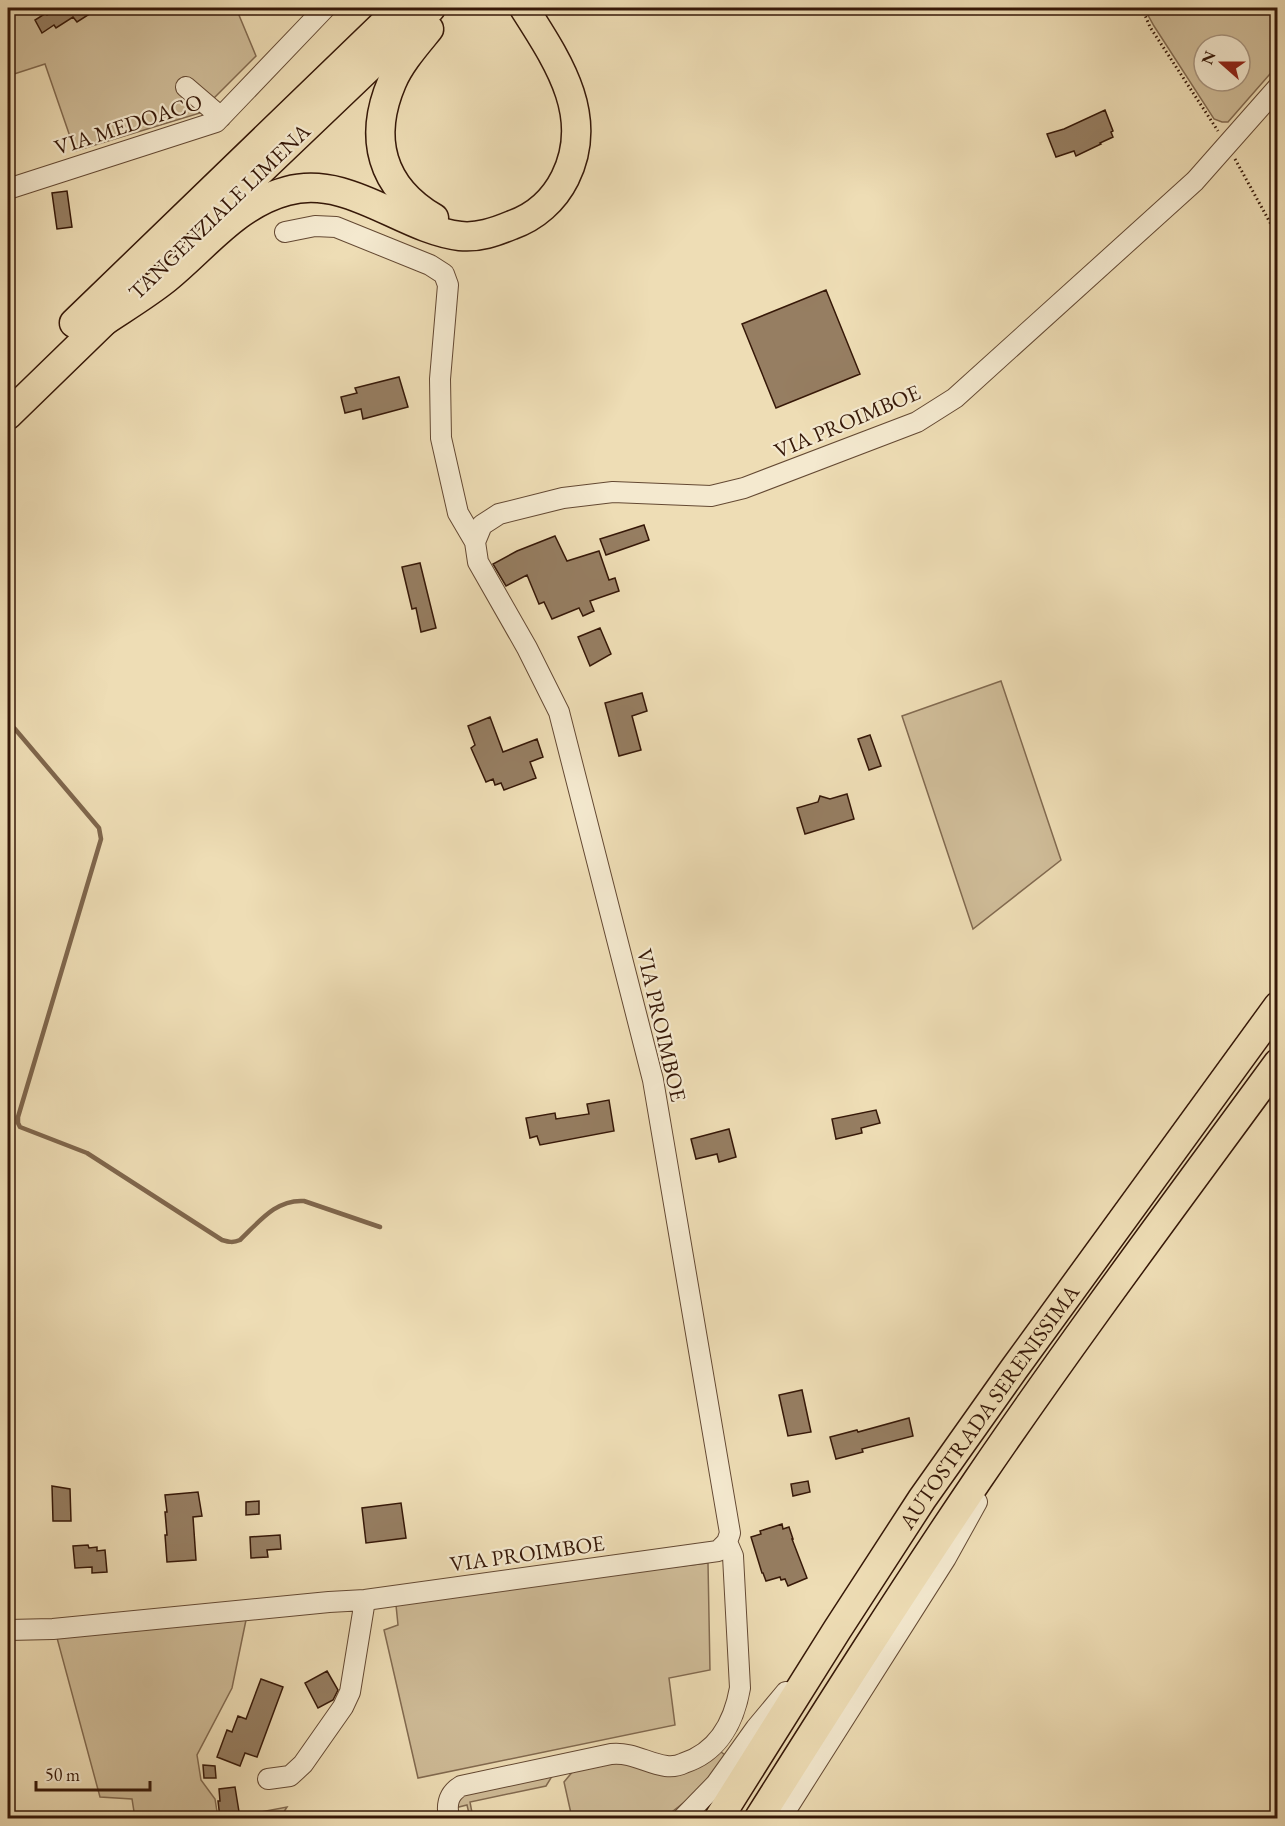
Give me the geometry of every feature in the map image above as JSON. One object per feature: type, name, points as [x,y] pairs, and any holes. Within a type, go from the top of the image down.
[{"type":"highway","points":[[217,184],[287,100],[363,23],[373,8]]},
{"type":"highway","name":"TANGENZIALE LIMENA","points":[[8,387],[400,8]]},
{"type":"highway","name":"TANGENZIALE LIMENA","points":[[8,414],[431,8]]},
{"type":"highway","points":[[448,8],[423,36],[393,80],[384,103],[381,120],[380,138],[383,157],[389,175],[401,193],[418,208],[450,225],[497,231]]},
{"type":"highway","points":[[100,324],[167,278],[220,229],[252,206],[288,190],[307,187],[345,194],[446,233],[462,236],[480,236],[497,231],[524,221],[544,207],[564,181],[571,166],[577,132],[576,114],[563,74],[527,12]]},
{"type":"highway","name":"AUTOSTRADA SERENISSIMA","points":[[719,1818],[922,1499],[1278,1006]]},
{"type":"highway","name":"AUTOSTRADA SERENISSIMA","points":[[759,1818],[921,1564],[1040,1391],[1278,1064]]},
{"type":"street","name":"VIA MEDOACO","points":[[8,189],[216,122],[325,8]]},
{"type":"street","points":[[186,87],[221,117]]},
{"type":"street","name":"VIA PROIMBOE","points":[[475,542],[482,525],[499,514],[510,511],[563,498],[603,493],[711,496],[744,489],[917,422],[955,398],[1195,181],[1278,87]]},
{"type":"street","name":"VIA PROIMBOE","points":[[8,1630],[53,1629],[365,1600],[718,1551],[727,1542],[730,1533],[653,1080],[559,712],[527,648],[478,562],[475,542],[458,513],[441,438],[440,379],[448,285],[444,274],[430,266],[336,226],[315,226],[285,232]]},
{"type":"street","points":[[781,1818],[946,1558],[1040,1391]]},
{"type":"street","name":"VIA PROIMBOE","points":[[449,1818],[447,1803],[450,1795],[461,1786],[611,1754],[624,1753],[675,1767],[709,1752],[720,1738],[737,1705],[740,1688],[733,1556],[727,1542]]},
{"type":"street","points":[[268,1779],[290,1776],[303,1764],[343,1707],[350,1692],[365,1600]]},
{"type":"street","points":[[683,1818],[717,1784],[756,1728],[837,1630]]},
{"type":"path","points":[[1142,8],[1150,27],[1227,145],[1278,237]]},
{"type":"shaded area","points":[[8,8],[236,8],[256,56],[214,98],[204,90],[191,105],[200,113],[75,151],[45,64],[8,76]]},
{"type":"shaded area","points":[[1144,8],[1277,8],[1277,66],[1228,122],[1214,119],[1197,93],[1252,93],[1252,33],[1192,33],[1192,85]]},
{"type":"shaded area","points":[[1001,681],[1061,860],[973,929],[902,716]]},
{"type":"shaded area","points":[[708,1563],[710,1670],[669,1678],[675,1725],[418,1778],[384,1630],[398,1625],[396,1605],[487,1588]]},
{"type":"shaded area","points":[[246,1620],[232,1688],[197,1755],[201,1780],[215,1799],[218,1818],[135,1818],[132,1799],[100,1797],[57,1638]]},
{"type":"shaded area","points":[[721,1752],[728,1757],[718,1770],[691,1797],[664,1818],[572,1818],[564,1782],[574,1770],[620,1758],[710,1761]]},
{"type":"shaded area","points":[[554,1773],[546,1786],[470,1802],[473,1818],[470,1818],[467,1805],[455,1808],[459,1796]]},
{"type":"shaded area","points":[[287,1807],[280,1818],[247,1818],[250,1814]]},
{"type":"building","points":[[60,8],[99,8],[77,22],[73,17],[56,28],[54,25],[42,33],[35,20]]},
{"type":"building","points":[[1105,110],[1113,137],[1076,156],[1074,151],[1056,157],[1047,134],[1064,129]]},
{"type":"building","points":[[67,191],[72,227],[57,229],[52,193]]},
{"type":"building","points":[[826,290],[860,374],[776,408],[742,324]]},
{"type":"building","points":[[399,377],[408,407],[363,419],[361,409],[345,413],[341,397],[357,393],[355,388]]},
{"type":"building","points":[[644,525],[649,540],[606,555],[600,539]]},
{"type":"building","points":[[555,536],[567,561],[599,551],[609,580],[615,578],[619,591],[590,601],[594,611],[583,616],[579,608],[552,619],[544,602],[539,604],[527,575],[506,586],[493,564],[517,551]]},
{"type":"building","points":[[420,563],[436,628],[421,632],[416,608],[412,609],[402,567]]},
{"type":"building","points":[[600,628],[611,654],[590,666],[578,637]]},
{"type":"building","points":[[642,693],[647,711],[632,716],[641,750],[619,756],[605,703]]},
{"type":"building","points":[[490,717],[503,752],[537,739],[543,757],[530,762],[536,778],[504,790],[501,783],[495,785],[493,779],[486,782],[471,748],[475,745],[468,726]]},
{"type":"building","points":[[870,735],[881,766],[869,770],[858,739]]},
{"type":"building","points":[[847,794],[854,819],[805,834],[797,808],[818,802],[820,796],[830,799]]},
{"type":"building","points":[[609,1100],[614,1131],[540,1145],[537,1136],[530,1138],[526,1118],[555,1113],[556,1119],[589,1114],[587,1104]]},
{"type":"building","points":[[876,1110],[880,1123],[861,1128],[862,1133],[836,1139],[832,1119]]},
{"type":"building","points":[[729,1129],[736,1157],[719,1162],[717,1154],[696,1159],[691,1139]]},
{"type":"building","points":[[802,1390],[811,1432],[788,1436],[779,1395]]},
{"type":"building","points":[[909,1418],[913,1436],[862,1449],[863,1452],[836,1459],[830,1437]]},
{"type":"building","points":[[808,1481],[810,1492],[793,1496],[791,1484]]},
{"type":"building","points":[[52,1486],[70,1489],[71,1521],[53,1521]]},
{"type":"building","points":[[198,1492],[202,1516],[193,1517],[196,1560],[167,1562],[165,1495]]},
{"type":"building","points":[[259,1501],[259,1514],[246,1515],[246,1502]]},
{"type":"building","points":[[401,1503],[406,1538],[366,1543],[362,1508]]},
{"type":"building","points":[[782,1524],[783,1529],[789,1527],[807,1578],[788,1586],[785,1579],[781,1580],[780,1577],[766,1581],[751,1537],[761,1534],[760,1531]]},
{"type":"building","points":[[280,1535],[281,1549],[267,1550],[268,1557],[251,1558],[250,1537]]},
{"type":"building","points":[[88,1545],[89,1548],[97,1547],[97,1551],[105,1550],[107,1572],[92,1573],[92,1567],[75,1568],[73,1546]]},
{"type":"building","points":[[327,1671],[338,1690],[333,1700],[318,1708],[305,1683]]},
{"type":"building","points":[[261,1679],[283,1687],[257,1757],[245,1753],[240,1766],[217,1757],[227,1730],[232,1732],[238,1716],[246,1719]]},
{"type":"building","points":[[203,1765],[215,1766],[216,1778],[204,1778]]},
{"type":"building","points":[[235,1787],[240,1818],[220,1818],[219,1789]]},
{"type":"waterway","points":[[8,723],[99,828],[101,839],[18,1117],[20,1127],[87,1153],[224,1241],[240,1240],[269,1213],[294,1201],[304,1201],[380,1227]]}]
